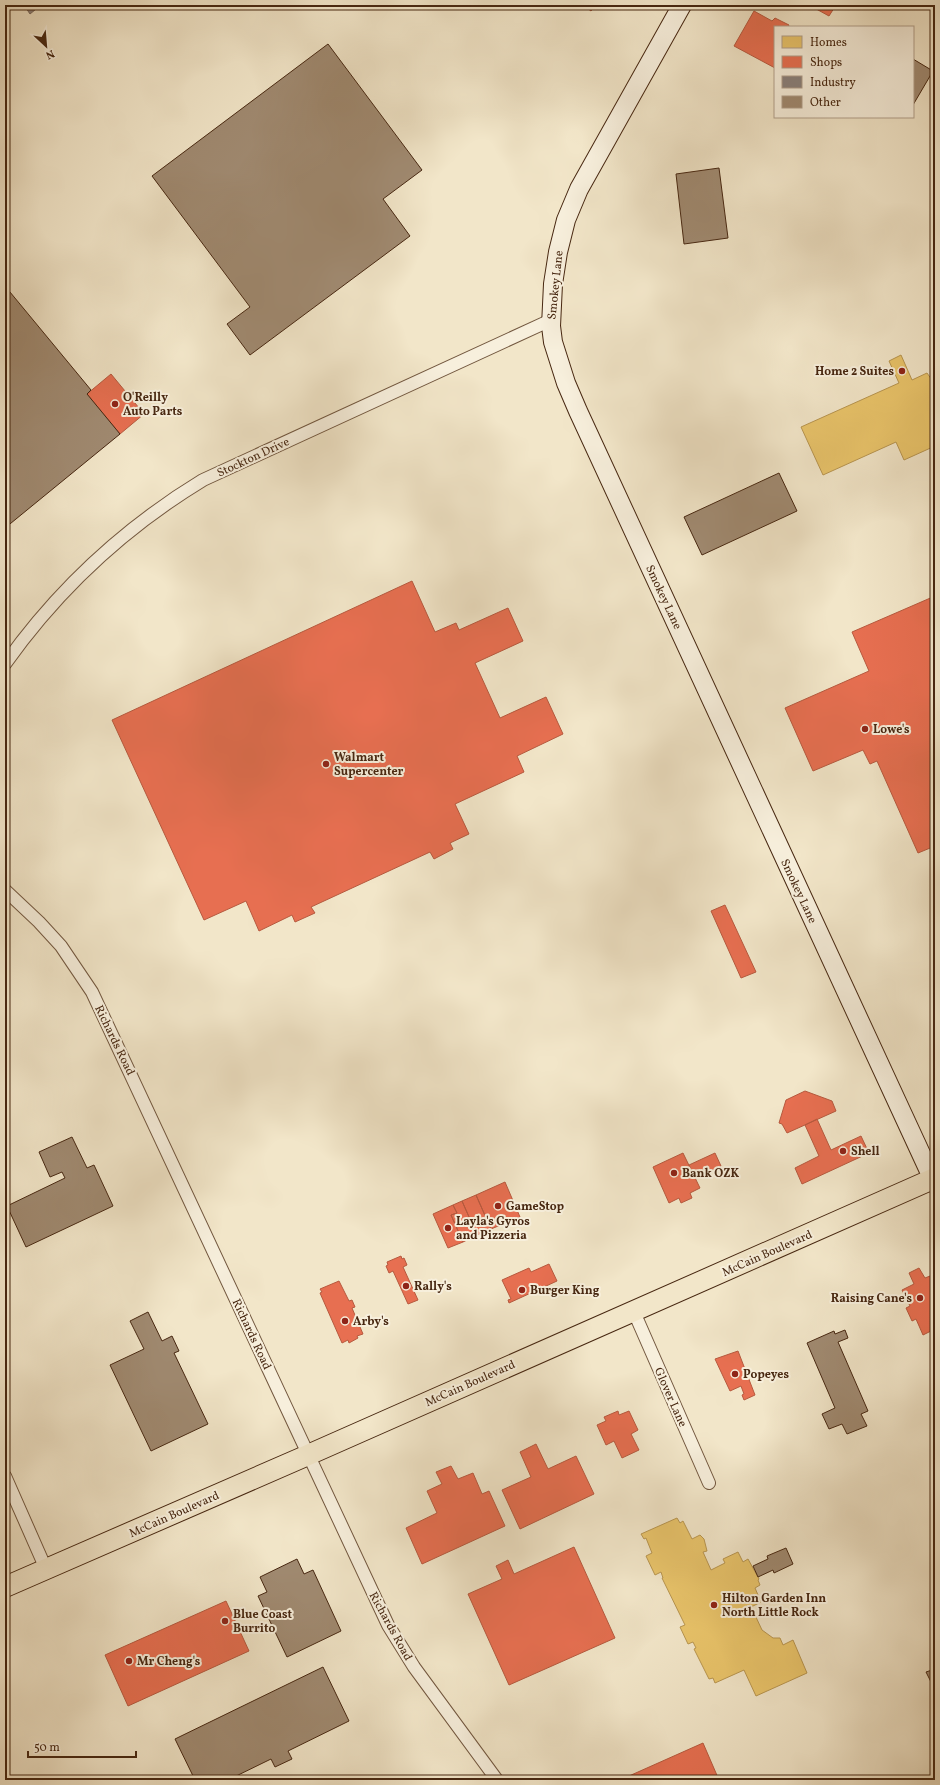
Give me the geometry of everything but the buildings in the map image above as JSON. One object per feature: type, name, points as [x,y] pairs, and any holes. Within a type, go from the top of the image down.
[{"type":"main road","name":"McCain Boulevard","points":[[5,1587],[934,1180]]},
{"type":"street","name":"Smokey Lane","points":[[682,5],[579,189],[566,220],[558,252],[553,284],[551,320],[554,342],[566,383],[578,411],[934,1180]]},
{"type":"street","name":"Stockton Drive","points":[[5,664],[30,629],[81,573],[144,519],[177,496],[204,480],[551,320]]},
{"type":"street","name":"Richards Road","points":[[5,890],[40,922],[61,946],[92,992],[388,1625],[414,1667],[497,1780]]},
{"type":"street","name":"Glover Lane","points":[[634,1312],[709,1483]]},
{"type":"street","points":[[5,1476],[46,1569]]},
{"type":"place","name":"Home 2 Suites","points":[[902,371]]},
{"type":"place","name":"O'Reilly Auto Parts","points":[[115,404]]},
{"type":"place","name":"Lowe's","points":[[865,729]]},
{"type":"place","name":"Walmart Supercenter","points":[[326,764]]},
{"type":"place","name":"Shell","points":[[843,1151]]},
{"type":"place","name":"Bank OZK","points":[[674,1173]]},
{"type":"place","name":"GameStop","points":[[498,1206]]},
{"type":"place","name":"Layla's Gyros and Pizzeria","points":[[448,1228]]},
{"type":"place","name":"Rally's","points":[[406,1286]]},
{"type":"place","name":"Burger King","points":[[522,1290]]},
{"type":"place","name":"Raising Cane's","points":[[920,1298]]},
{"type":"place","name":"Arby's","points":[[345,1321]]},
{"type":"place","name":"Popeyes","points":[[735,1374]]},
{"type":"place","name":"Hilton Garden Inn North Little Rock","points":[[714,1605]]},
{"type":"place","name":"Blue Coast Burrito","points":[[225,1621]]},
{"type":"place","name":"Mr Cheng's","points":[[129,1661]]}]
